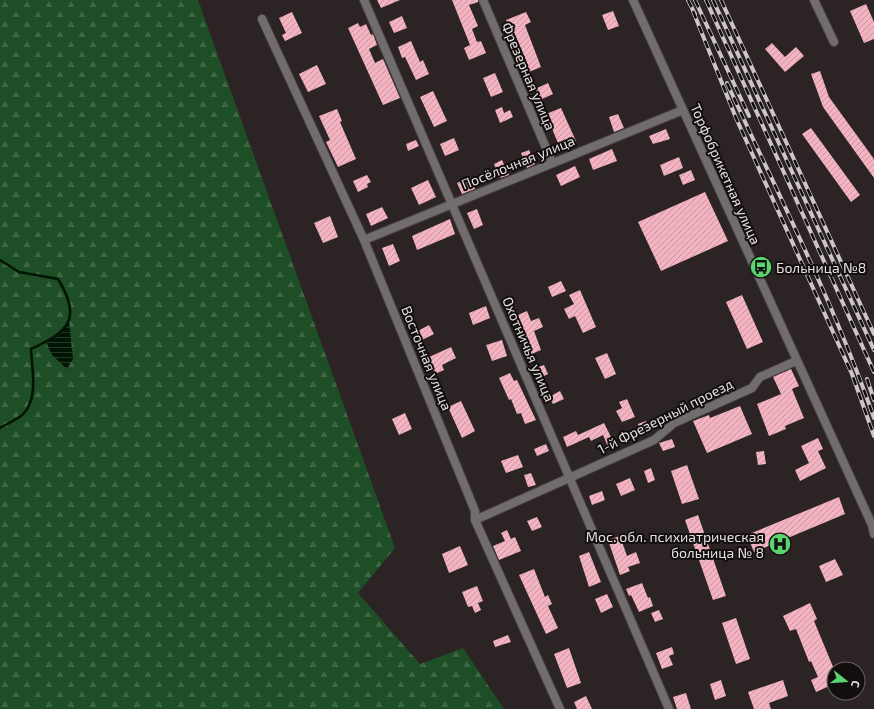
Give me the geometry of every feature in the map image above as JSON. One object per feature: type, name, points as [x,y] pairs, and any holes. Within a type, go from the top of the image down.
[{"type":"street","name":"Охотничья улица","points":[[364,0],[453,203],[669,709]]},
{"type":"street","name":"Фрезерная улица","points":[[483,0],[552,162]]},
{"type":"street","name":"Торфобрикетная улица","points":[[633,0],[869,518],[874,534]]},
{"type":"street","points":[[814,0],[834,42]]},
{"type":"street","name":"Восточная улица","points":[[262,19],[364,240],[475,511],[475,520],[560,709]]},
{"type":"street","name":"Посёлочная улица","points":[[364,240],[552,162],[683,110]]},
{"type":"street","name":"1-й Фрезерный проезд","points":[[475,520],[654,440],[674,423],[752,388],[760,377],[796,360]]},
{"type":"green space","points":[[0,0],[198,0],[395,548],[358,593],[420,664],[463,648],[504,709],[0,709]]},
{"type":"shaded area","points":[[69,321],[73,359],[67,369],[52,355],[46,342],[61,333]]},
{"type":"building","points":[[377,0],[400,0],[381,8]]},
{"type":"building","points":[[452,0],[478,0],[478,2],[469,5],[478,26],[472,29],[477,42],[481,41],[486,53],[469,60],[464,48],[470,45]]},
{"type":"building","points":[[866,4],[874,22],[874,39],[864,43],[850,11]]},
{"type":"building","points":[[613,11],[619,26],[608,30],[602,15]]},
{"type":"building","points":[[292,12],[302,33],[285,41],[282,35],[286,33],[279,18]]},
{"type":"building","points":[[526,12],[531,22],[525,25],[541,67],[524,74],[520,63],[526,60],[513,30],[510,31],[506,20]]},
{"type":"building","points":[[402,16],[407,28],[394,33],[389,22]]},
{"type":"building","points":[[358,23],[360,27],[366,24],[371,35],[373,34],[377,45],[369,49],[375,63],[383,59],[400,98],[383,105],[348,28]]},
{"type":"building","points":[[411,41],[420,62],[423,60],[429,74],[416,80],[405,57],[402,58],[398,47]]},
{"type":"building","points":[[772,43],[785,57],[796,47],[804,56],[785,72],[765,49]]},
{"type":"building","points":[[317,65],[326,84],[308,92],[299,74]]},
{"type":"building","points":[[820,71],[829,97],[874,159],[874,178],[823,107],[811,74]]},
{"type":"building","points":[[495,73],[503,92],[491,97],[483,78]]},
{"type":"building","points":[[548,83],[553,94],[540,100],[535,89]]},
{"type":"building","points":[[433,91],[447,121],[434,127],[420,97]]},
{"type":"building","points":[[502,107],[504,113],[510,110],[513,117],[500,123],[495,110]]},
{"type":"building","points":[[561,108],[576,141],[560,148],[546,114]]},
{"type":"building","points":[[337,109],[342,121],[340,122],[356,159],[338,167],[326,142],[330,140],[319,116]]},
{"type":"building","points":[[618,114],[624,128],[614,132],[609,117]]},
{"type":"building","points":[[811,128],[860,195],[851,202],[802,134]]},
{"type":"building","points":[[666,129],[670,139],[653,144],[649,136]]},
{"type":"building","points":[[454,138],[459,150],[445,156],[440,144]]},
{"type":"building","points":[[416,140],[419,146],[408,151],[406,144]]},
{"type":"building","points":[[612,149],[617,161],[593,170],[589,159]]},
{"type":"building","points":[[529,150],[535,164],[527,168],[521,153]]},
{"type":"building","points":[[679,157],[683,168],[664,176],[660,165]]},
{"type":"building","points":[[502,160],[509,175],[500,178],[494,164]]},
{"type":"building","points":[[575,166],[580,177],[561,186],[556,175]]},
{"type":"building","points":[[691,170],[695,180],[683,185],[679,175]]},
{"type":"building","points":[[367,175],[371,182],[367,184],[368,187],[358,192],[353,181]]},
{"type":"building","points":[[470,177],[475,189],[462,194],[457,183]]},
{"type":"building","points":[[428,180],[436,197],[419,205],[411,188]]},
{"type":"building","points":[[705,192],[728,241],[661,271],[638,222]]},
{"type":"building","points":[[382,207],[388,218],[371,226],[366,214]]},
{"type":"building","points":[[477,209],[483,225],[474,229],[467,213]]},
{"type":"building","points":[[330,216],[338,237],[323,243],[314,223]]},
{"type":"building","points":[[450,219],[455,234],[417,250],[412,236]]},
{"type":"building","points":[[393,244],[400,261],[389,266],[382,248]]},
{"type":"building","points":[[561,281],[566,291],[552,297],[548,287]]},
{"type":"building","points":[[580,290],[596,327],[583,333],[575,316],[569,319],[564,309],[574,304],[569,295]]},
{"type":"building","points":[[742,295],[763,342],[747,349],[726,302]]},
{"type":"building","points":[[486,306],[490,318],[473,325],[469,313]]},
{"type":"building","points":[[527,311],[531,321],[539,318],[543,327],[534,331],[541,350],[527,356],[511,318]]},
{"type":"building","points":[[429,325],[434,334],[420,341],[416,332]]},
{"type":"building","points":[[502,340],[507,356],[492,361],[486,345]]},
{"type":"building","points":[[451,347],[456,358],[442,365],[444,370],[435,374],[427,358]]},
{"type":"building","points":[[607,353],[616,374],[605,379],[595,358]]},
{"type":"building","points":[[544,365],[548,374],[538,379],[533,369]]},
{"type":"building","points":[[791,369],[799,386],[792,389],[804,418],[785,426],[786,429],[769,436],[757,404],[781,394],[773,377]]},
{"type":"building","points":[[510,373],[514,381],[517,380],[536,420],[525,424],[521,413],[517,414],[511,399],[509,400],[499,378]]},
{"type":"building","points":[[560,391],[564,399],[553,404],[549,397]]},
{"type":"building","points":[[627,399],[635,417],[622,422],[616,411],[622,408],[619,402]]},
{"type":"building","points":[[461,401],[475,431],[462,438],[448,407]]},
{"type":"building","points":[[740,406],[752,434],[707,453],[693,421],[709,415],[710,418]]},
{"type":"building","points":[[405,413],[412,429],[399,435],[392,419]]},
{"type":"building","points":[[646,421],[649,430],[641,433],[638,424]]},
{"type":"building","points":[[604,423],[612,439],[615,438],[619,446],[609,449],[603,435],[591,441],[589,437],[567,447],[563,437],[576,431],[578,435]]},
{"type":"building","points":[[818,438],[823,449],[818,451],[826,468],[800,481],[795,470],[809,463],[801,446]]},
{"type":"building","points":[[672,439],[675,447],[663,451],[659,443]]},
{"type":"building","points":[[546,444],[549,451],[537,456],[534,449]]},
{"type":"building","points":[[764,451],[766,464],[758,465],[756,452]]},
{"type":"building","points":[[518,455],[523,467],[506,473],[501,461]]},
{"type":"building","points":[[687,465],[699,499],[682,504],[671,471]]},
{"type":"building","points":[[651,468],[655,480],[648,483],[644,471]]},
{"type":"building","points":[[531,473],[536,485],[528,487],[524,475]]},
{"type":"building","points":[[630,478],[635,490],[621,496],[616,484]]},
{"type":"building","points":[[602,491],[605,500],[592,505],[589,496]]},
{"type":"building","points":[[839,497],[845,514],[754,552],[747,535]]},
{"type":"building","points":[[698,515],[726,596],[713,600],[685,520]]},
{"type":"building","points":[[537,517],[542,527],[532,531],[527,521]]},
{"type":"building","points":[[507,530],[511,539],[515,537],[521,551],[499,560],[493,546],[505,541],[501,533]]},
{"type":"building","points":[[620,536],[627,556],[636,552],[640,563],[628,567],[630,571],[620,575],[608,540]]},
{"type":"building","points":[[460,546],[468,565],[449,573],[442,554]]},
{"type":"building","points":[[589,552],[601,582],[589,587],[579,556]]},
{"type":"building","points":[[835,559],[843,575],[826,582],[819,566]]},
{"type":"building","points":[[534,569],[545,597],[548,595],[552,604],[548,606],[558,628],[546,634],[519,575]]},
{"type":"building","points":[[642,583],[653,606],[639,612],[631,595],[629,596],[626,589]]},
{"type":"building","points":[[477,586],[483,601],[478,603],[481,610],[475,613],[472,606],[468,607],[462,592]]},
{"type":"building","points":[[607,594],[613,607],[601,613],[595,599]]},
{"type":"building","points":[[810,603],[817,619],[814,621],[831,661],[826,661],[826,688],[816,692],[811,680],[818,677],[811,661],[809,662],[796,629],[790,631],[783,616]]},
{"type":"building","points":[[659,610],[663,619],[655,622],[651,613]]},
{"type":"building","points":[[736,618],[750,659],[736,664],[722,623]]},
{"type":"building","points":[[508,635],[511,642],[495,647],[493,641]]},
{"type":"building","points":[[672,647],[674,654],[669,656],[673,665],[662,669],[656,653]]},
{"type":"building","points":[[569,648],[581,683],[567,688],[554,654]]},
{"type":"building","points":[[721,680],[726,696],[715,700],[710,684]]},
{"type":"building","points":[[783,680],[788,696],[769,703],[771,709],[754,709],[748,692]]},
{"type":"building","points":[[686,693],[691,709],[677,709],[673,697]]},
{"type":"building","points":[[586,696],[592,709],[577,709],[574,702]]},
{"type":"waterway","points":[[0,260],[19,272],[58,279],[70,304],[68,323],[62,330],[54,337],[31,349],[33,393],[27,409],[22,415],[0,428]]},
{"type":"railway","points":[[688,0],[695,14]]},
{"type":"railway","points":[[695,0],[749,116]]},
{"type":"railway","points":[[706,0],[874,372]]},
{"type":"railway","points":[[713,0],[874,350]]},
{"type":"railway","points":[[721,0],[874,334]]},
{"type":"railway","points":[[693,11],[736,118],[852,374],[874,436]]},
{"type":"railway","points":[[727,83],[823,291],[874,418]]},
{"type":"railway","points":[[867,379],[874,400]]},
{"type":"place","name":"Больница №8","points":[[761,267]]},
{"type":"place","name":"Мос. обл. психиатрическая больница № 8","points":[[780,544]]}]
